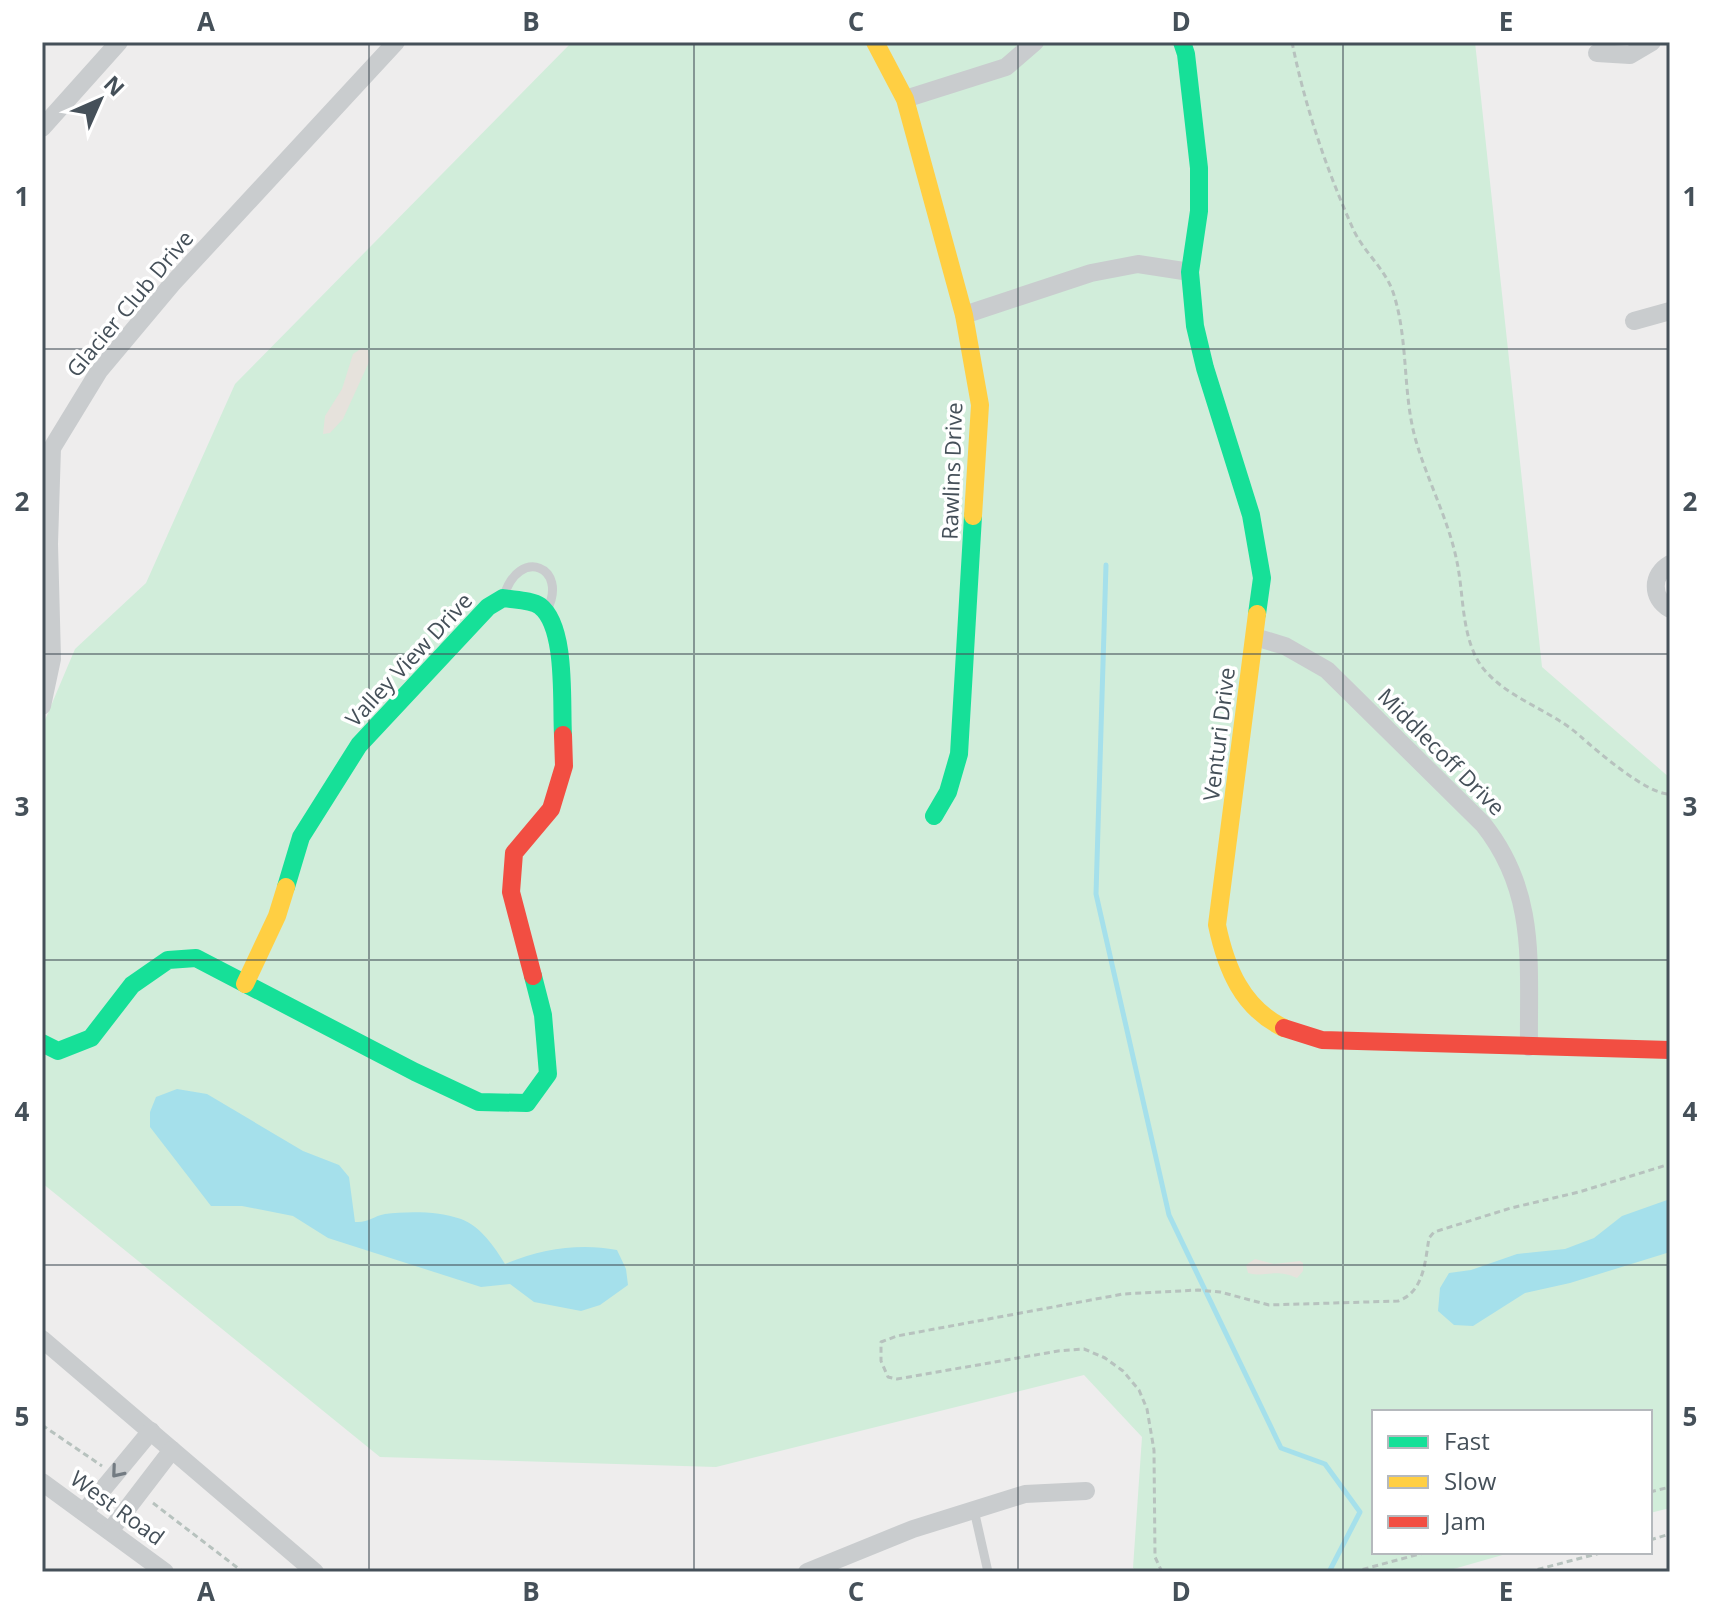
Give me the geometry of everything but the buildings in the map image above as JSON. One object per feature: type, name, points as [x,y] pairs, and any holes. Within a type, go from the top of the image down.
[{"type":"street","points":[[42,128],[119,42]]},
{"type":"street","name":"Glacier Club Drive","points":[[42,706],[52,659],[46,482],[52,448],[99,371],[172,284],[396,42]]},
{"type":"street","name":"Rawlins Drive","points":[[875,42],[905,99],[964,315],[980,405],[959,754],[948,792],[934,816]]},
{"type":"street","points":[[905,99],[1006,67],[1035,42]]},
{"type":"street","name":"Venturi Drive","points":[[1182,42],[1199,168],[1199,211],[1190,272],[1195,326],[1251,515],[1262,578],[1217,925],[1226,968],[1250,1005],[1265,1018],[1300,1036],[1322,1040],[1670,1050]]},
{"type":"street","points":[[1597,53],[1630,55],[1652,42]]},
{"type":"street","points":[[964,315],[1091,273],[1138,264],[1190,272]]},
{"type":"street","points":[[1634,321],[1670,311]]},
{"type":"street","points":[[1670,564],[1661,570],[1655,585],[1660,601],[1670,609]]},
{"type":"street","name":"Valley View Drive","points":[[245,984],[277,916],[301,837],[359,745],[488,607],[503,598],[538,604],[546,613]]},
{"type":"street","points":[[42,1043],[58,1051],[91,1038],[132,985],[168,960],[196,958],[479,1102],[527,1103],[548,1074],[543,1015],[511,892],[514,853],[551,809],[564,766],[558,640],[552,619],[546,613]]},
{"type":"street","name":"Middlecoff Drive","points":[[1255,637],[1285,646],[1327,670],[1483,824],[1500,846],[1518,885],[1525,916],[1529,1047]]},
{"type":"street","points":[[42,1339],[315,1572]]},
{"type":"street","points":[[84,1512],[151,1431]]},
{"type":"street","points":[[110,1531],[172,1450]]},
{"type":"street","name":"West Road","points":[[42,1482],[165,1572]]},
{"type":"street","points":[[807,1572],[913,1529],[1025,1494],[1086,1491]]},
{"type":"lane","points":[[503,598],[512,575],[526,567],[535,568],[549,576],[553,583],[553,598],[546,613]]},
{"type":"lane","points":[[974,1510],[988,1572]]},
{"type":"path","points":[[1292,42],[1314,129],[1338,197],[1364,250],[1382,271],[1395,299],[1416,440],[1457,562],[1467,631],[1474,653],[1497,683],[1568,726],[1660,795],[1670,794]]},
{"type":"path","points":[[1162,1572],[1155,1557],[1151,1427],[1139,1390],[1123,1371],[1105,1358],[1084,1349],[897,1379],[888,1377],[881,1361],[881,1342],[897,1336],[1123,1294],[1198,1290],[1269,1305],[1398,1301],[1409,1297],[1417,1287],[1429,1238],[1434,1232],[1670,1164]]},
{"type":"path","points":[[42,1425],[110,1472]]},
{"type":"path","points":[[146,1497],[243,1572]]},
{"type":"path","points":[[1353,1572],[1420,1554]]},
{"type":"path","points":[[1528,1572],[1596,1554]]},
{"type":"green space","points":[[572,42],[1475,42],[1542,667],[1670,778],[1670,1508],[1652,1512],[1652,1410],[1372,1410],[1372,1554],[1506,1554],[1443,1572],[1138,1572],[1133,1568],[1142,1437],[1084,1375],[716,1467],[380,1457],[42,1183],[42,727],[75,649],[146,583],[235,384]]},
{"type":"sand","points":[[362,348],[368,350],[369,362],[343,419],[330,433],[323,434],[325,416],[342,389],[353,354]]},
{"type":"sand","points":[[1255,1259],[1274,1264],[1300,1261],[1303,1271],[1297,1278],[1282,1274],[1248,1273],[1246,1265]]},
{"type":"water","points":[[177,1089],[207,1094],[303,1151],[339,1165],[349,1177],[355,1222],[403,1212],[453,1216],[481,1232],[505,1264],[532,1254],[560,1249],[589,1247],[617,1250],[626,1269],[628,1285],[600,1305],[581,1311],[534,1302],[510,1284],[481,1287],[328,1238],[293,1216],[242,1206],[211,1206],[150,1127],[150,1112],[156,1097]]},
{"type":"water","points":[[1670,1199],[1670,1252],[1570,1283],[1525,1293],[1473,1326],[1454,1325],[1438,1311],[1440,1288],[1449,1273],[1471,1270],[1517,1254],[1565,1249],[1594,1238],[1622,1216]]},
{"type":"waterway","points":[[1106,565],[1096,894],[1169,1215],[1281,1448],[1325,1464],[1360,1512],[1329,1572]]},
{"type":"traffic: fast","points":[[1182,42],[1199,168],[1199,211],[1190,272],[1195,326],[1251,515],[1262,578],[1257,614]]},
{"type":"traffic: fast","points":[[934,816],[948,792],[959,754],[973,516]]},
{"type":"traffic: fast","points":[[286,887],[301,837],[359,745],[488,607],[503,598],[537,604],[549,616],[559,647],[563,735]]},
{"type":"traffic: fast","points":[[42,1043],[58,1051],[91,1038],[132,985],[168,960],[196,958],[479,1102],[527,1103],[548,1074],[543,1015],[533,976]]},
{"type":"traffic: slow","points":[[875,42],[905,99],[964,315],[980,405],[973,516]]},
{"type":"traffic: slow","points":[[1257,614],[1217,925],[1225,956],[1238,985],[1257,1010],[1284,1028]]},
{"type":"traffic: slow","points":[[245,984],[277,916],[286,887]]},
{"type":"traffic: jam","points":[[533,976],[511,892],[514,853],[551,809],[564,766],[563,735]]},
{"type":"traffic: jam","points":[[1284,1028],[1322,1040],[1670,1050]]}]
